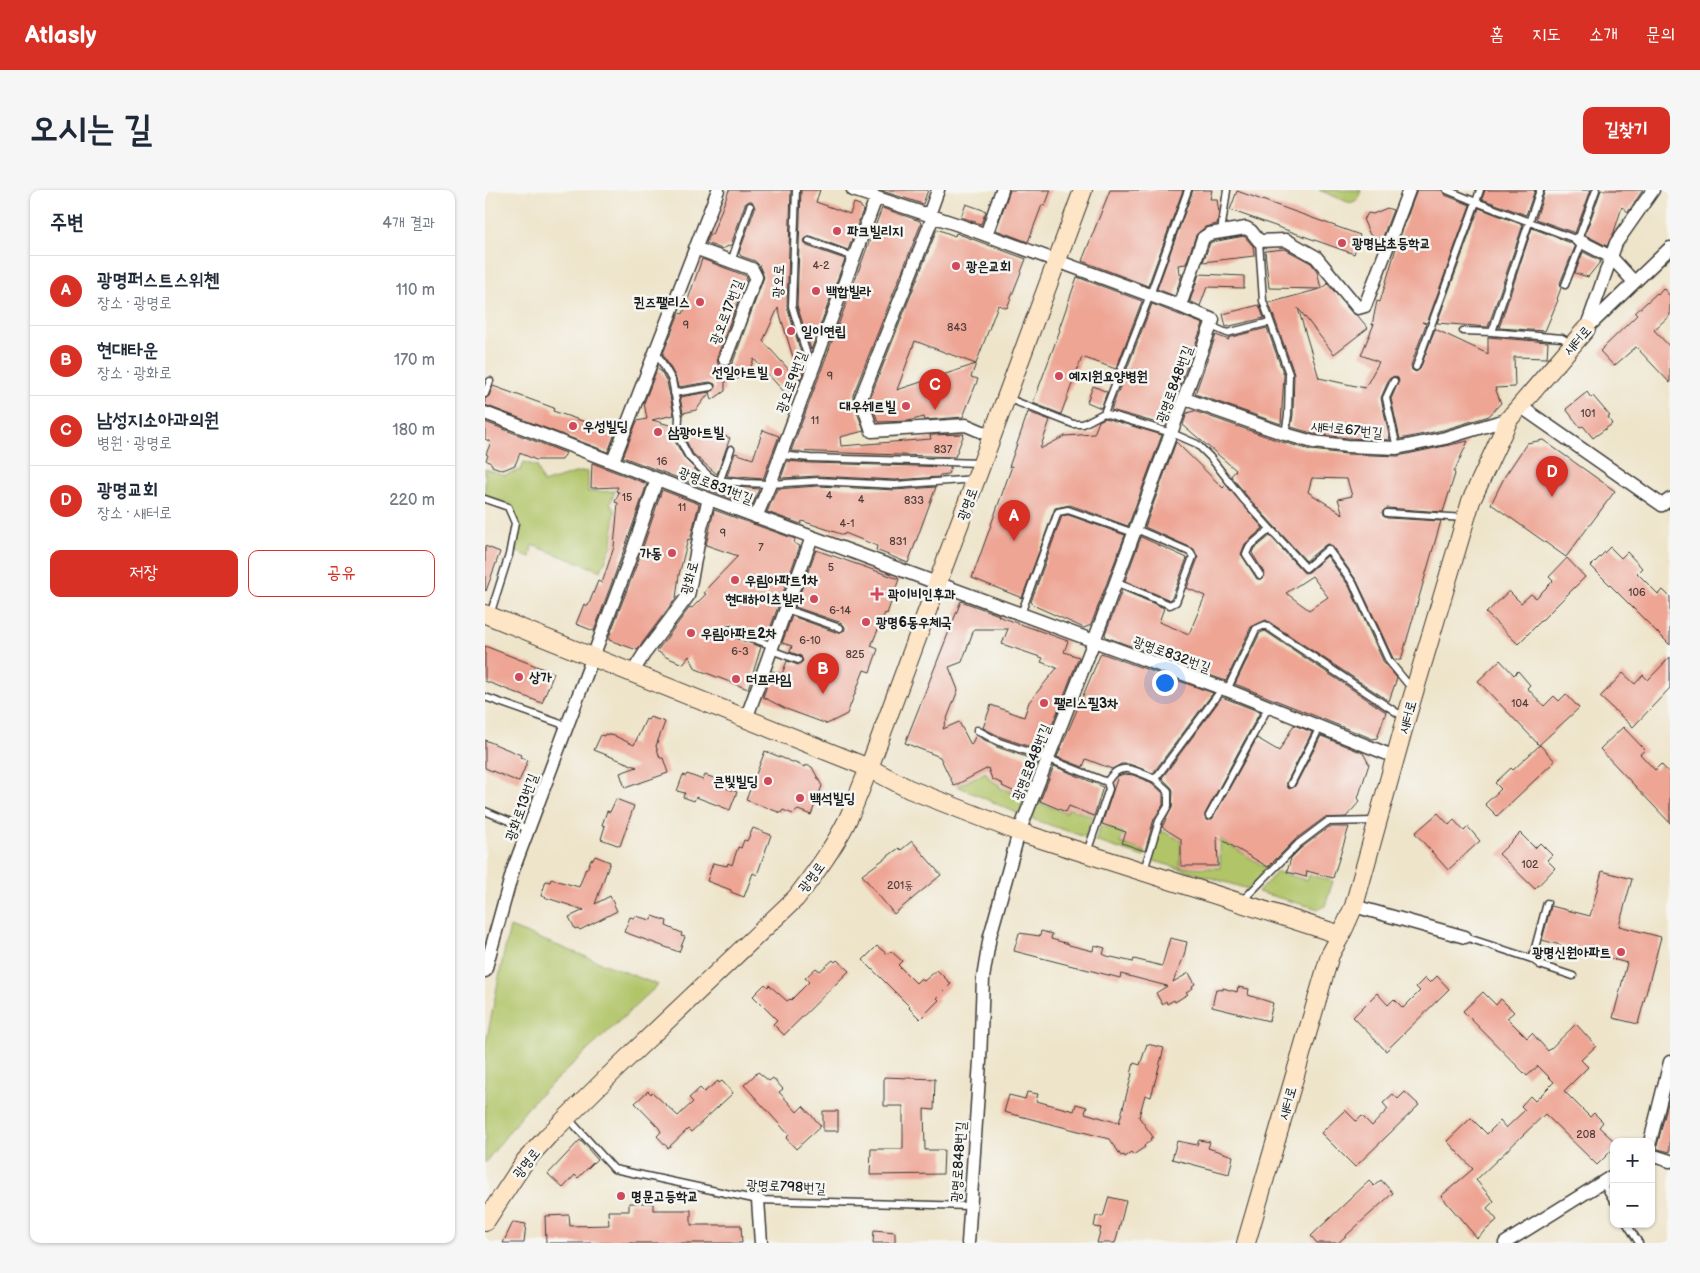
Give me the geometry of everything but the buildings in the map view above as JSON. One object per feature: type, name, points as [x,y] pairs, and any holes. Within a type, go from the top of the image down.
[{"type":"street","points":[[613,461],[718,190]]},
{"type":"street","points":[[853,190],[872,194],[1180,306],[1213,320],[1211,326]]},
{"type":"street","points":[[938,190],[931,216],[861,398],[872,431],[966,425],[992,436]]},
{"type":"street","points":[[986,236],[1001,190]]},
{"type":"street","name":"광명로","points":[[485,1222],[490,1202],[525,1161],[619,1066],[796,898],[832,848],[869,768],[1083,190]]},
{"type":"street","points":[[1180,306],[1203,238],[1209,234],[1246,228],[1251,230],[1259,241],[1286,240],[1316,257],[1358,308],[1365,306],[1409,190]]},
{"type":"street","points":[[1586,329],[1616,243],[1653,190]]},
{"type":"street","name":"광오로9번길","points":[[756,516],[770,484],[854,257],[872,194]]},
{"type":"street","points":[[1580,241],[1611,257],[1634,282]]},
{"type":"street","name":"광오로17번길","points":[[695,248],[752,269],[756,277],[725,359]]},
{"type":"street","name":"새터로","points":[[1246,1243],[1331,955],[1354,906],[1414,691],[1471,501],[1515,413],[1586,329],[1670,248]]},
{"type":"street","points":[[1599,289],[1603,300],[1612,304]]},
{"type":"street","name":"광명로848번길","points":[[968,1243],[983,978],[989,936],[1019,832],[1094,641],[1211,326]]},
{"type":"street","name":"새터로67번길","points":[[1185,399],[1313,442],[1397,448],[1445,438],[1515,413]]},
{"type":"street","name":"광명로831번길","points":[[485,413],[709,499],[938,582]]},
{"type":"street","points":[[1515,413],[1662,506],[1670,499]]},
{"type":"street","points":[[593,657],[657,479]]},
{"type":"street","name":"광화로","points":[[632,673],[688,596],[701,528],[709,499]]},
{"type":"street","points":[[746,719],[812,537]]},
{"type":"street","name":"광명로832번길","points":[[938,582],[1225,689],[1395,757]]},
{"type":"street","points":[[487,615],[869,768],[909,789],[1019,832],[1341,935]]},
{"type":"street","name":"광화로13번길","points":[[485,971],[513,870],[593,657]]},
{"type":"street","points":[[1354,906],[1465,937]]},
{"type":"street","points":[[1651,1138],[1670,1064]]},
{"type":"street","points":[[1655,1156],[1670,1161]]},
{"type":"street","points":[[1505,1243],[1610,1177]]},
{"type":"street","points":[[758,1200],[761,1243]]},
{"type":"lane","name":"광오로","points":[[796,190],[792,306],[812,370]]},
{"type":"lane","points":[[1006,397],[1073,424],[1083,424],[1104,413],[1188,190]]},
{"type":"lane","points":[[1221,232],[1227,190]]},
{"type":"lane","points":[[1447,190],[1580,241]]},
{"type":"lane","points":[[1416,367],[1480,190]]},
{"type":"lane","points":[[1492,332],[1540,190]]},
{"type":"lane","points":[[1565,285],[1596,190]]},
{"type":"lane","name":"광오로17번길","points":[[731,262],[750,206]]},
{"type":"lane","points":[[809,241],[854,257]]},
{"type":"lane","points":[[1259,241],[1263,301],[1289,374],[1288,416],[1285,434]]},
{"type":"lane","points":[[1211,326],[1227,333],[1270,322]]},
{"type":"lane","points":[[1463,331],[1562,338],[1572,344]]},
{"type":"lane","points":[[655,351],[672,380],[679,417],[678,436],[689,457],[716,480],[770,484],[818,481],[895,485],[979,471]]},
{"type":"lane","points":[[485,394],[490,381]]},
{"type":"lane","points":[[1394,381],[1386,398],[1397,448]]},
{"type":"lane","points":[[674,392],[711,387]]},
{"type":"lane","points":[[1104,413],[1172,434],[1197,444],[1210,457],[1243,499],[1306,568],[1328,548],[1353,583],[1389,661],[1414,691]]},
{"type":"lane","points":[[720,480],[731,449]]},
{"type":"lane","points":[[780,455],[979,471]]},
{"type":"lane","points":[[485,499],[509,507],[515,524],[509,555],[487,615]]},
{"type":"lane","points":[[1021,614],[1058,512],[1068,510],[1135,531],[1190,552],[1193,557],[1177,602],[1170,605],[1115,582]]},
{"type":"lane","points":[[1387,513],[1466,518]]},
{"type":"lane","points":[[1260,575],[1246,554],[1249,547],[1270,529]]},
{"type":"lane","points":[[786,609],[840,628]]},
{"type":"lane","points":[[1155,779],[1225,689],[1256,629],[1265,625],[1406,719]]},
{"type":"lane","points":[[729,630],[798,660]]},
{"type":"lane","points":[[485,697],[567,726]]},
{"type":"lane","points":[[1209,816],[1269,706]]},
{"type":"lane","points":[[1291,784],[1320,727]]},
{"type":"lane","points":[[977,730],[999,742],[1107,782]]},
{"type":"lane","points":[[1086,854],[1109,789],[1107,782],[1112,773],[1122,768],[1131,769],[1155,779],[1167,791],[1168,806],[1159,821],[1144,872]]},
{"type":"lane","points":[[485,811],[529,829]]},
{"type":"lane","points":[[1240,903],[1298,844],[1327,822],[1377,821]]},
{"type":"lane","points":[[1532,959],[1547,903]]},
{"type":"lane","points":[[1465,937],[1532,959],[1540,965],[1573,976]]},
{"type":"lane","name":"광명로798번길","points":[[567,1117],[614,1170],[758,1200],[970,1206]]},
{"type":"lane","points":[[1602,1182],[1610,1195]]},
{"type":"lane","points":[[1630,1228],[1639,1243]]},
{"type":"green space","points":[[1319,190],[1361,190],[1358,200],[1350,203]]},
{"type":"green space","points":[[524,462],[537,466],[543,483],[588,471],[588,492],[615,491],[610,504],[615,510],[612,545],[601,571],[532,545],[530,557],[514,551],[518,522],[511,505],[485,496],[485,469],[505,475],[521,470]]},
{"type":"green space","points":[[986,772],[990,780],[1000,785],[999,787],[1025,798],[1019,814],[957,786]]},
{"type":"green space","points":[[1038,802],[1066,813],[1069,808],[1093,817],[1085,837],[1032,819]]},
{"type":"green space","points":[[1101,825],[1124,833],[1120,843],[1146,852],[1144,857],[1095,841]]},
{"type":"green space","points":[[1160,830],[1181,840],[1180,867],[1220,868],[1220,839],[1268,869],[1248,889],[1151,860]]},
{"type":"green space","points":[[1277,872],[1307,880],[1309,875],[1333,881],[1325,906],[1319,909],[1258,892]]},
{"type":"green space","points":[[510,927],[658,985],[532,1102],[485,1163],[485,1048]]},
{"type":"place","name":"파크빌리지","points":[[837,231]]},
{"type":"place","name":"광명남초등학교","points":[[1342,243]]},
{"type":"place","name":"광은교회","points":[[956,266]]},
{"type":"place","name":"백합빌라","points":[[816,291]]},
{"type":"place","name":"퀸즈팰리스","points":[[700,302]]},
{"type":"place","name":"일이연립","points":[[791,331]]},
{"type":"place","name":"선일아트빌","points":[[778,372]]},
{"type":"place","name":"예지원요양병원","points":[[1059,376]]},
{"type":"place","name":"대우쉐르빌","points":[[906,406]]},
{"type":"place","name":"남성지소아과의원","points":[[935,410]]},
{"type":"place","name":"우성빌딩","points":[[573,426]]},
{"type":"place","name":"삼광아트빌","points":[[658,432]]},
{"type":"place","name":"광명교회","points":[[1552,497]]},
{"type":"place","name":"광명퍼스트스위첸","points":[[1014,541]]},
{"type":"place","name":"가동","points":[[672,553]]},
{"type":"place","name":"우림아파트1차","points":[[735,580]]},
{"type":"place","name":"곽이비인후과","points":[[877,594]]},
{"type":"place","name":"현대하이츠빌라","points":[[814,599]]},
{"type":"place","name":"광명6동우체국","points":[[866,622]]},
{"type":"place","name":"우림아파트2차","points":[[691,633]]},
{"type":"place","name":"상가","points":[[519,677]]},
{"type":"place","name":"더프라임","points":[[736,679]]},
{"type":"place","name":"현대타운","points":[[823,694]]},
{"type":"place","name":"팰리스필3차","points":[[1044,703]]},
{"type":"place","name":"큰빛빌딩","points":[[768,781]]},
{"type":"place","name":"백석빌딩","points":[[800,798]]},
{"type":"place","name":"광명신원아파트","points":[[1621,952]]},
{"type":"place","name":"명문고등학교","points":[[621,1196]]}]
